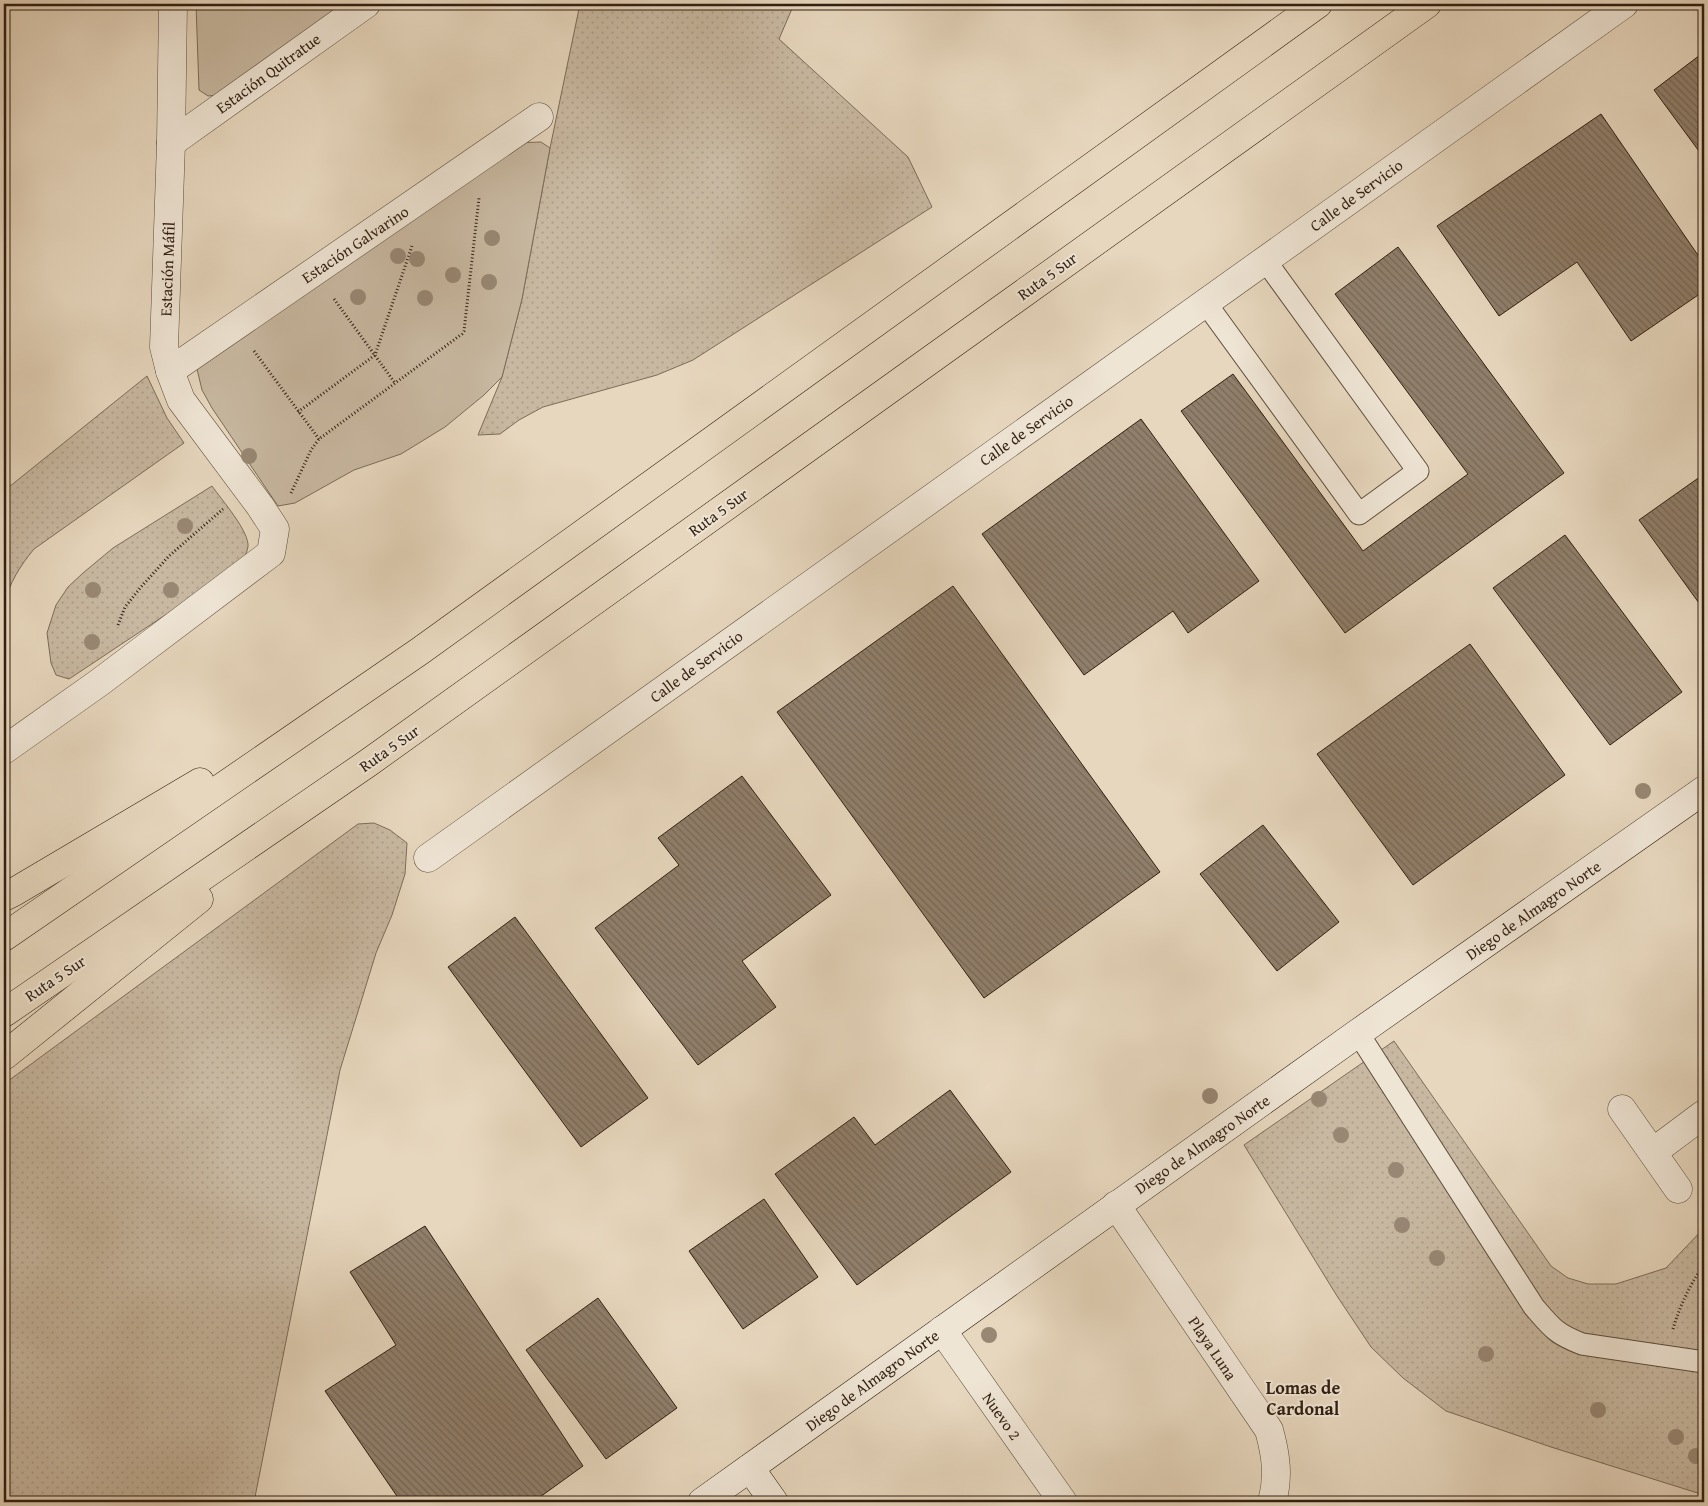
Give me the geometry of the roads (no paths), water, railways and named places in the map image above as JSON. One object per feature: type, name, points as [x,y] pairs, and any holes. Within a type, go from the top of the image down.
[{"type":"highway","points":[[4,937],[420,651],[1318,4]]},
{"type":"highway","name":"Ruta 5 Sur","points":[[4,1013],[368,764],[1427,4]]},
{"type":"highway","points":[[4,897],[420,651]]},
{"type":"highway","points":[[4,1056],[368,764]]},
{"type":"street","name":"Estación Máfil","points":[[4,750],[100,682],[270,553],[275,529],[181,400],[170,371],[164,347],[171,143],[173,4]]},
{"type":"street","name":"Estación Quitratue","points":[[171,143],[366,4]]},
{"type":"street","name":"Calle de Servicio","points":[[428,858],[1624,4]]},
{"type":"street","name":"Estación Galvarino","points":[[170,371],[539,117]]},
{"type":"street","name":"Diego de Almagro Norte","points":[[702,1502],[1358,1033],[1704,790]]},
{"type":"street","points":[[1622,1109],[1678,1189]]},
{"type":"street","points":[[1653,1152],[1704,1114]]},
{"type":"street","name":"Playa Luna","points":[[1116,1205],[1269,1430],[1277,1467],[1272,1502]]},
{"type":"street","name":"Nuevo 2","points":[[942,1330],[1063,1502]]},
{"type":"street","points":[[750,1468],[774,1502]]},
{"type":"lane","points":[[1205,302],[1359,514],[1418,471],[1265,260]]},
{"type":"lane","points":[[1358,1033],[1534,1307],[1553,1329],[1565,1338],[1582,1344],[1704,1362]]},
{"type":"district","name":"Lomas de Cardonal","points":[[1303,1397]]}]
